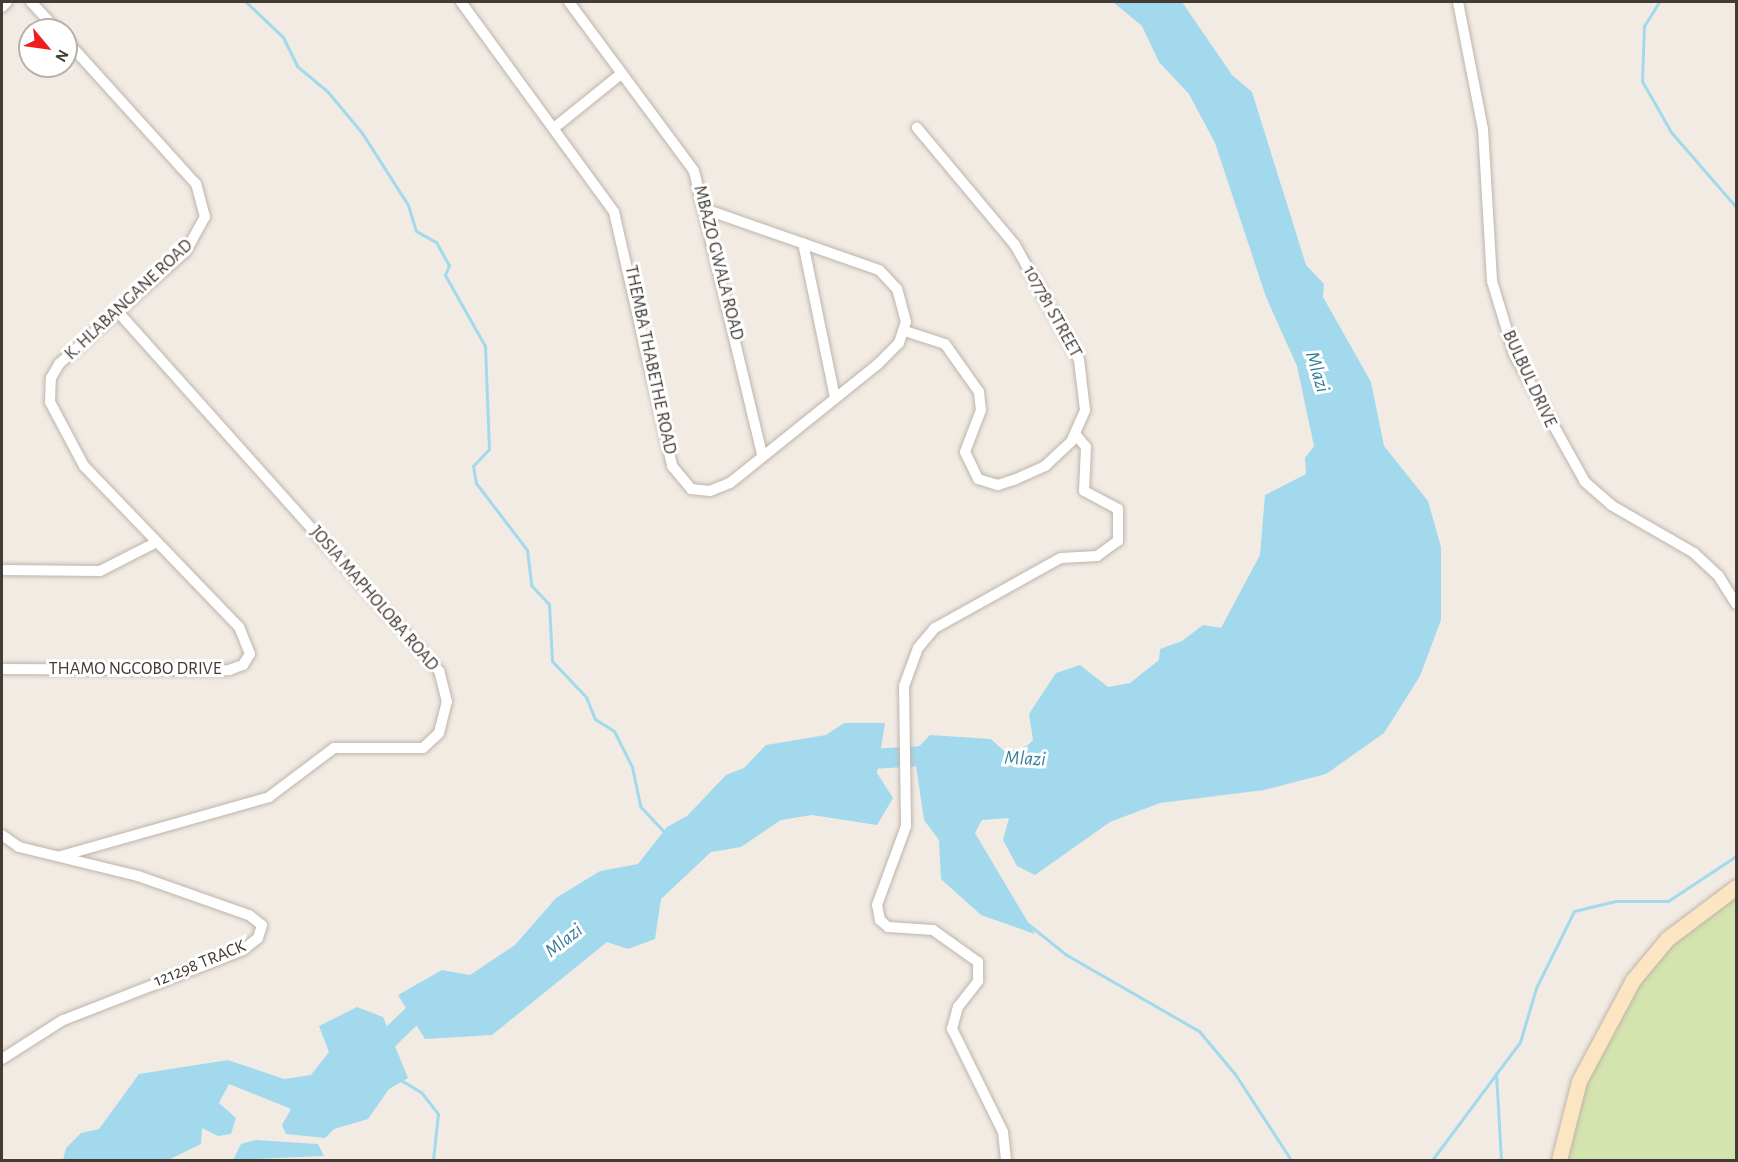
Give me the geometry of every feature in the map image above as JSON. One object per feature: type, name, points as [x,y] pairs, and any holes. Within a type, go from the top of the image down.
[{"type":"street","points":[[2,6],[7,2]]},
{"type":"street","points":[[31,2],[46,18]]},
{"type":"street","name":"THEMBA THABETHE ROAD","points":[[461,2],[554,128],[618,220],[678,477],[691,489],[710,491],[730,483],[889,354],[905,331]]},
{"type":"street","name":"MBAZO GWALA ROAD","points":[[569,2],[694,171],[708,210],[762,455]]},
{"type":"street","name":"BULBUL DRIVE","points":[[1458,2],[1482,129],[1492,281],[1514,354],[1585,482],[1611,505],[1694,553],[1718,575],[1737,604]]},
{"type":"street","name":"K. HLABANGANE ROAD","points":[[78,53],[196,184],[204,202],[205,217],[192,244],[59,364],[48,395],[84,466],[249,643]]},
{"type":"street","points":[[554,128],[621,74]]},
{"type":"street","name":"107781 STREET","points":[[905,331],[945,344],[979,392],[981,410],[965,452],[969,469],[982,482],[1003,484],[1035,471],[1063,452],[1076,435],[1086,394],[1079,360],[1015,245],[917,128]]},
{"type":"street","points":[[708,210],[886,274],[902,298],[905,331]]},
{"type":"street","points":[[803,243],[835,397]]},
{"type":"street","name":"JOSIA MAPHOLOBA ROAD","points":[[2,835],[19,847],[61,856],[269,797],[334,748],[423,748],[439,733],[447,702],[439,671],[118,312]]},
{"type":"street","points":[[1006,1161],[1000,1124],[952,1029],[958,1007],[978,981],[978,962],[939,933],[888,927],[878,915],[878,899],[902,845],[907,778],[907,671],[936,628],[1061,558],[1097,556],[1118,541],[1118,509],[1084,491],[1086,447],[1076,435]]},
{"type":"street","points":[[2,570],[100,571],[155,543]]},
{"type":"street","name":"THAMO NGCOBO DRIVE","points":[[2,669],[229,670],[248,660],[249,643]]},
{"type":"street","name":"121298 TRACK","points":[[2,1059],[63,1020],[243,950],[262,930],[261,921],[249,915],[61,856]]},
{"type":"street","points":[[1559,1161],[1579,1081],[1633,980],[1667,939],[1737,887]]},
{"type":"green space","points":[[1736,888],[1736,1160],[1560,1160],[1574,1099],[1651,958]]},
{"type":"water","points":[[1113,2],[1182,2],[1232,75],[1252,92],[1306,265],[1324,284],[1323,297],[1371,382],[1384,446],[1428,501],[1441,547],[1441,620],[1420,676],[1384,733],[1326,774],[1264,790],[1160,803],[1110,822],[1035,875],[1017,866],[1003,840],[1009,818],[982,820],[975,833],[1035,934],[981,915],[941,879],[939,840],[924,820],[914,752],[930,735],[991,739],[1005,752],[1027,746],[1033,740],[1029,714],[1056,673],[1080,665],[1108,687],[1130,683],[1159,660],[1160,649],[1182,641],[1203,625],[1221,628],[1260,555],[1265,495],[1306,474],[1305,458],[1314,446],[1297,366],[1266,297],[1215,143],[1189,94],[1159,62],[1142,26]]},
{"type":"water","points":[[844,723],[885,723],[877,773],[893,798],[877,825],[812,815],[781,820],[741,847],[711,852],[661,899],[655,939],[628,949],[607,942],[492,1035],[425,1039],[398,995],[442,970],[470,975],[515,945],[556,898],[600,871],[638,864],[667,827],[687,816],[726,775],[744,768],[766,745],[826,735]]},
{"type":"water","points":[[357,1007],[383,1017],[408,1078],[389,1089],[368,1119],[334,1129],[325,1138],[286,1134],[282,1125],[291,1109],[229,1084],[219,1103],[236,1118],[231,1134],[218,1136],[202,1128],[201,1144],[168,1160],[63,1160],[66,1148],[81,1133],[99,1129],[139,1074],[228,1060],[284,1079],[311,1075],[329,1052],[319,1026]]},
{"type":"water","points":[[256,1140],[318,1144],[324,1156],[233,1160],[241,1144]]},
{"type":"waterway","points":[[246,2],[283,37],[297,66],[328,92],[362,133],[408,205],[416,231],[436,242],[449,265],[445,275],[485,346],[489,449],[473,466],[476,483],[527,550],[531,585],[549,604],[552,661],[586,697],[595,719],[614,731],[632,767],[640,806],[666,834]]},
{"type":"waterway","points":[[1659,2],[1644,26],[1642,81],[1671,132],[1736,207]]},
{"type":"waterway","name":"Mlazi","points":[[855,760],[939,755]]},
{"type":"waterway","points":[[1432,1160],[1520,1042],[1536,988],[1574,911],[1616,901],[1668,901],[1736,856]]},
{"type":"waterway","points":[[1028,924],[1065,954],[1199,1031],[1235,1074],[1291,1160]]},
{"type":"waterway","name":"Mlazi","points":[[372,1055],[413,1015],[437,1009]]},
{"type":"waterway","points":[[1496,1073],[1501,1160]]},
{"type":"waterway","points":[[399,1079],[421,1092],[438,1114],[433,1160]]}]
